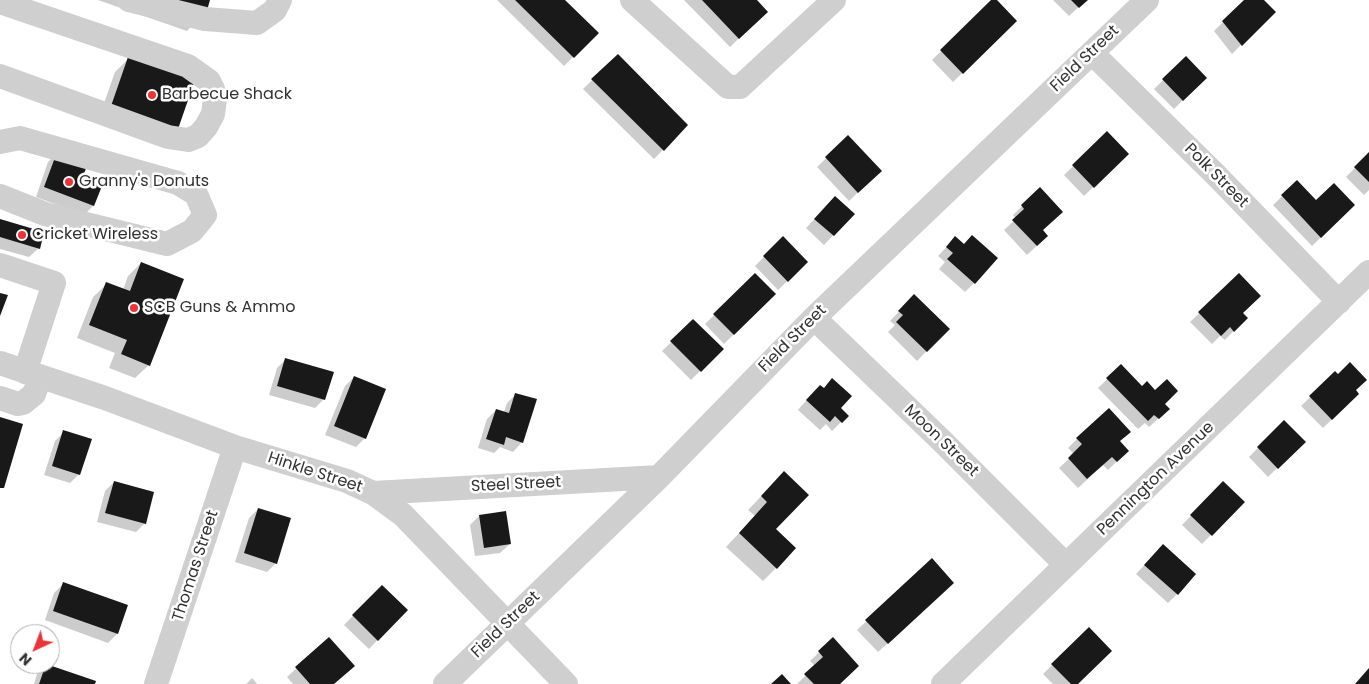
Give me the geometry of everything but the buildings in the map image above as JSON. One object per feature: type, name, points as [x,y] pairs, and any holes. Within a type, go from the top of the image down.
[{"type":"street","points":[[129,0],[205,19],[257,23],[275,10],[280,0]]},
{"type":"street","points":[[632,0],[728,87],[740,87],[834,0]]},
{"type":"street","name":"Field Street","points":[[445,684],[659,477],[814,318],[1147,0]]},
{"type":"street","points":[[0,2],[188,66],[208,81],[213,89],[215,99],[213,114],[206,127],[198,136],[188,140],[168,137],[0,76]]},
{"type":"street","name":"Polk Street","points":[[1092,53],[1216,175],[1339,302]]},
{"type":"street","points":[[0,142],[20,138],[178,183],[196,194],[205,215],[192,231],[168,244],[45,214],[0,196]]},
{"type":"street","points":[[0,265],[54,283],[32,374],[34,394],[18,404],[0,398]]},
{"type":"street","name":"Pennington Avenue","points":[[942,684],[1369,272]]},
{"type":"street","name":"Moon Street","points":[[814,318],[941,440],[1066,566]]},
{"type":"street","name":"Hinkle Street","points":[[0,363],[105,398],[235,447],[347,481],[373,493],[403,515],[566,684]]},
{"type":"street","name":"Thomas Street","points":[[156,684],[235,447]]},
{"type":"street","name":"Steel Street","points":[[373,493],[659,477]]},
{"type":"place","name":"Barbecue Shack","points":[[152,95]]},
{"type":"place","name":"Granny's Donuts","points":[[69,182]]},
{"type":"place","name":"Cricket Wireless","points":[[22,235]]},
{"type":"place","name":"SCB Guns & Ammo","points":[[134,308]]}]
